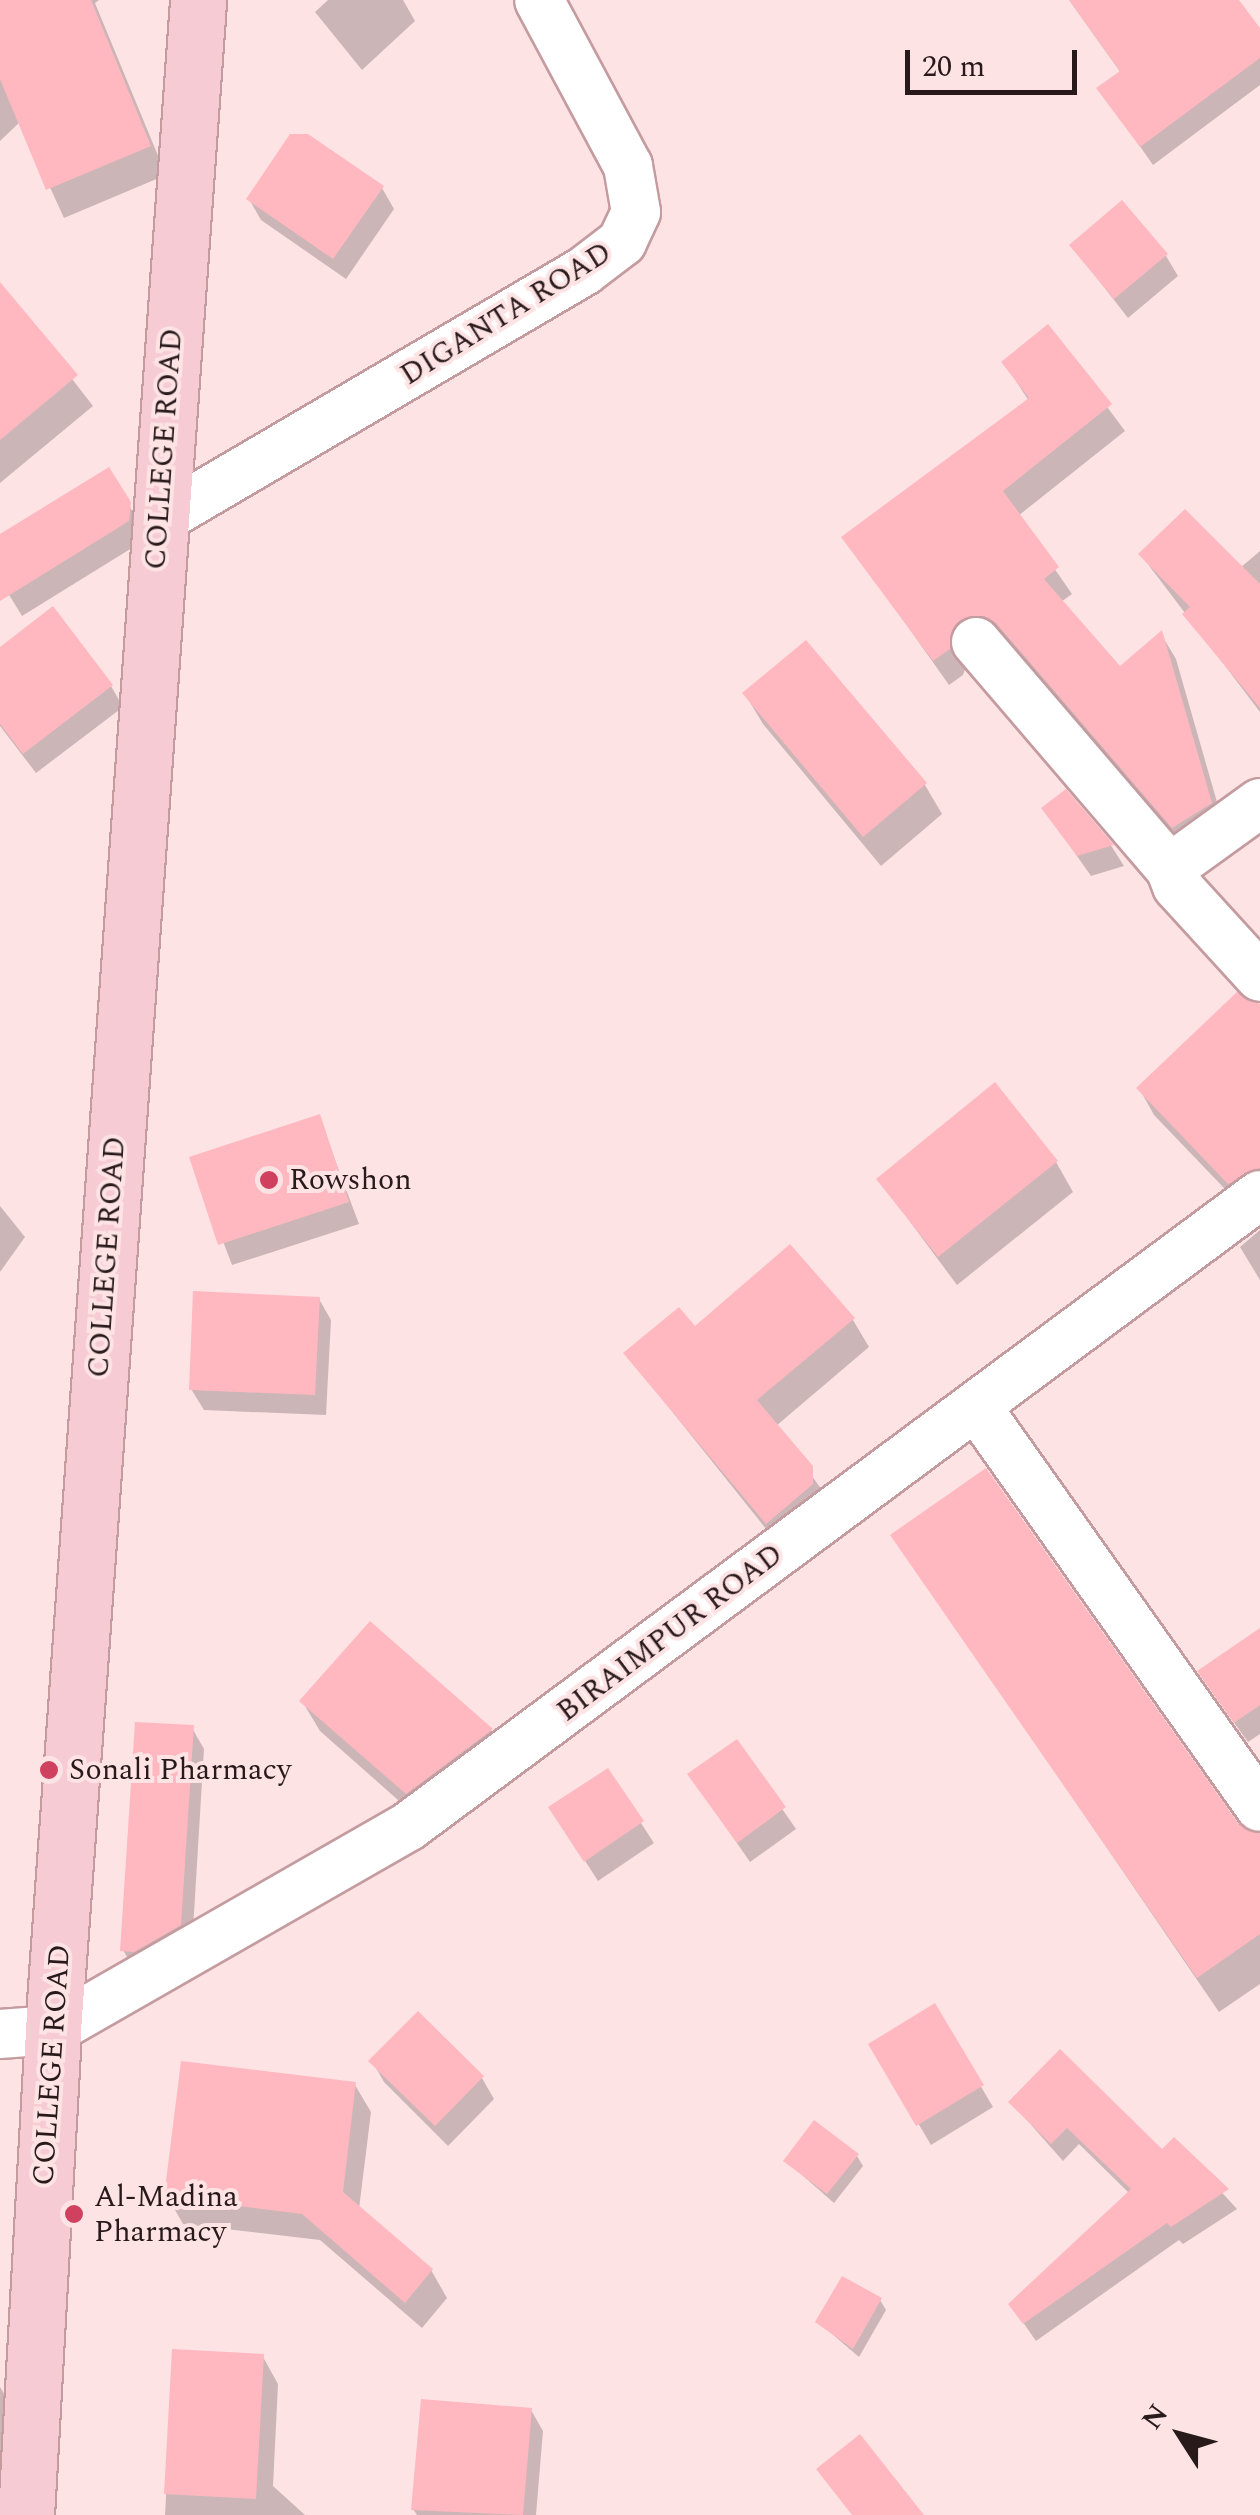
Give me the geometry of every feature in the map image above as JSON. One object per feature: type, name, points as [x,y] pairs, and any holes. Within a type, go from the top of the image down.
[{"type":"main road","name":"COLLEGE ROAD","points":[[26,2515],[54,2030],[158,521],[198,0]]},
{"type":"street","name":"DIGANTA ROAD","points":[[158,521],[584,271],[622,242],[636,212],[628,166],[539,0]]},
{"type":"street","points":[[976,642],[1170,868],[1177,886],[1260,976]]},
{"type":"street","points":[[1170,868],[1260,803]]},
{"type":"street","name":"BIRAIMPUR ROAD","points":[[54,2030],[409,1826],[1260,1195]]},
{"type":"street","points":[[976,1406],[1260,1807]]},
{"type":"street","points":[[0,2034],[54,2030]]},
{"type":"building","points":[[0,0],[91,0],[151,146],[46,190],[0,79]]},
{"type":"building","points":[[1069,0],[1239,0],[1260,28],[1260,58],[1140,147],[1096,88],[1120,71]]},
{"type":"building","points":[[290,134],[308,134],[384,186],[333,259],[246,199]]},
{"type":"building","points":[[1122,200],[1168,254],[1114,299],[1069,245]]},
{"type":"building","points":[[0,282],[78,375],[0,440]]},
{"type":"building","points":[[1048,324],[1112,404],[1003,491],[1059,567],[1044,579],[1120,666],[1162,630],[1212,803],[1172,828],[996,623],[984,616],[959,621],[950,649],[933,661],[841,537],[1029,398],[1001,362]]},
{"type":"building","points":[[109,467],[131,502],[129,521],[0,601],[0,534]]},
{"type":"building","points":[[1185,509],[1260,584],[1260,708],[1182,614],[1190,607],[1138,554]]},
{"type":"building","points":[[53,606],[113,685],[23,754],[0,724],[0,647]]},
{"type":"building","points":[[806,640],[927,783],[863,837],[742,693]]},
{"type":"building","points":[[1066,789],[1114,845],[1077,856],[1041,808]]},
{"type":"building","points":[[1237,992],[1260,1004],[1260,1168],[1228,1184],[1136,1088]]},
{"type":"building","points":[[995,1082],[1058,1161],[938,1257],[876,1179]]},
{"type":"building","name":"Rowshon","points":[[320,1114],[349,1202],[218,1245],[189,1157]]},
{"type":"building","points":[[790,1244],[855,1318],[757,1400],[813,1466],[813,1484],[766,1524],[623,1353],[679,1307],[695,1326]]},
{"type":"building","points":[[193,1291],[320,1297],[315,1395],[189,1390]]},
{"type":"building","points":[[986,1468],[1238,1823],[1260,1834],[1260,1934],[1197,1978],[890,1535]]},
{"type":"building","points":[[370,1621],[493,1729],[406,1794],[299,1701]]},
{"type":"building","points":[[1260,1628],[1260,1705],[1234,1723],[1197,1671]]},
{"type":"building","points":[[135,1722],[194,1725],[181,1925],[134,1952],[120,1951]]},
{"type":"building","points":[[737,1739],[786,1807],[737,1843],[687,1774]]},
{"type":"building","points":[[608,1768],[644,1821],[584,1862],[548,1807]]},
{"type":"building","points":[[935,2003],[984,2085],[916,2126],[868,2044]]},
{"type":"building","points":[[418,2011],[484,2076],[435,2126],[368,2061]]},
{"type":"building","points":[[1060,2049],[1162,2149],[1174,2137],[1229,2189],[1171,2227],[1167,2223],[1023,2324],[1008,2304],[1131,2189],[1067,2128],[1051,2144],[1008,2102]]},
{"type":"building","points":[[181,2061],[356,2082],[343,2192],[433,2269],[405,2303],[302,2214],[164,2197]]},
{"type":"building","points":[[814,2120],[859,2154],[827,2194],[783,2161]]},
{"type":"building","points":[[842,2276],[882,2298],[853,2349],[815,2322]]},
{"type":"building","points":[[172,2349],[264,2354],[256,2499],[164,2494]]},
{"type":"building","points":[[421,2399],[532,2408],[523,2515],[411,2510]]},
{"type":"building","points":[[860,2434],[924,2515],[852,2515],[816,2469]]},
{"type":"place","name":"Rowshon","points":[[269,1180]]},
{"type":"place","name":"Sonali Pharmacy","points":[[49,1770]]},
{"type":"place","name":"Al-Madina Pharmacy","points":[[74,2214]]}]
